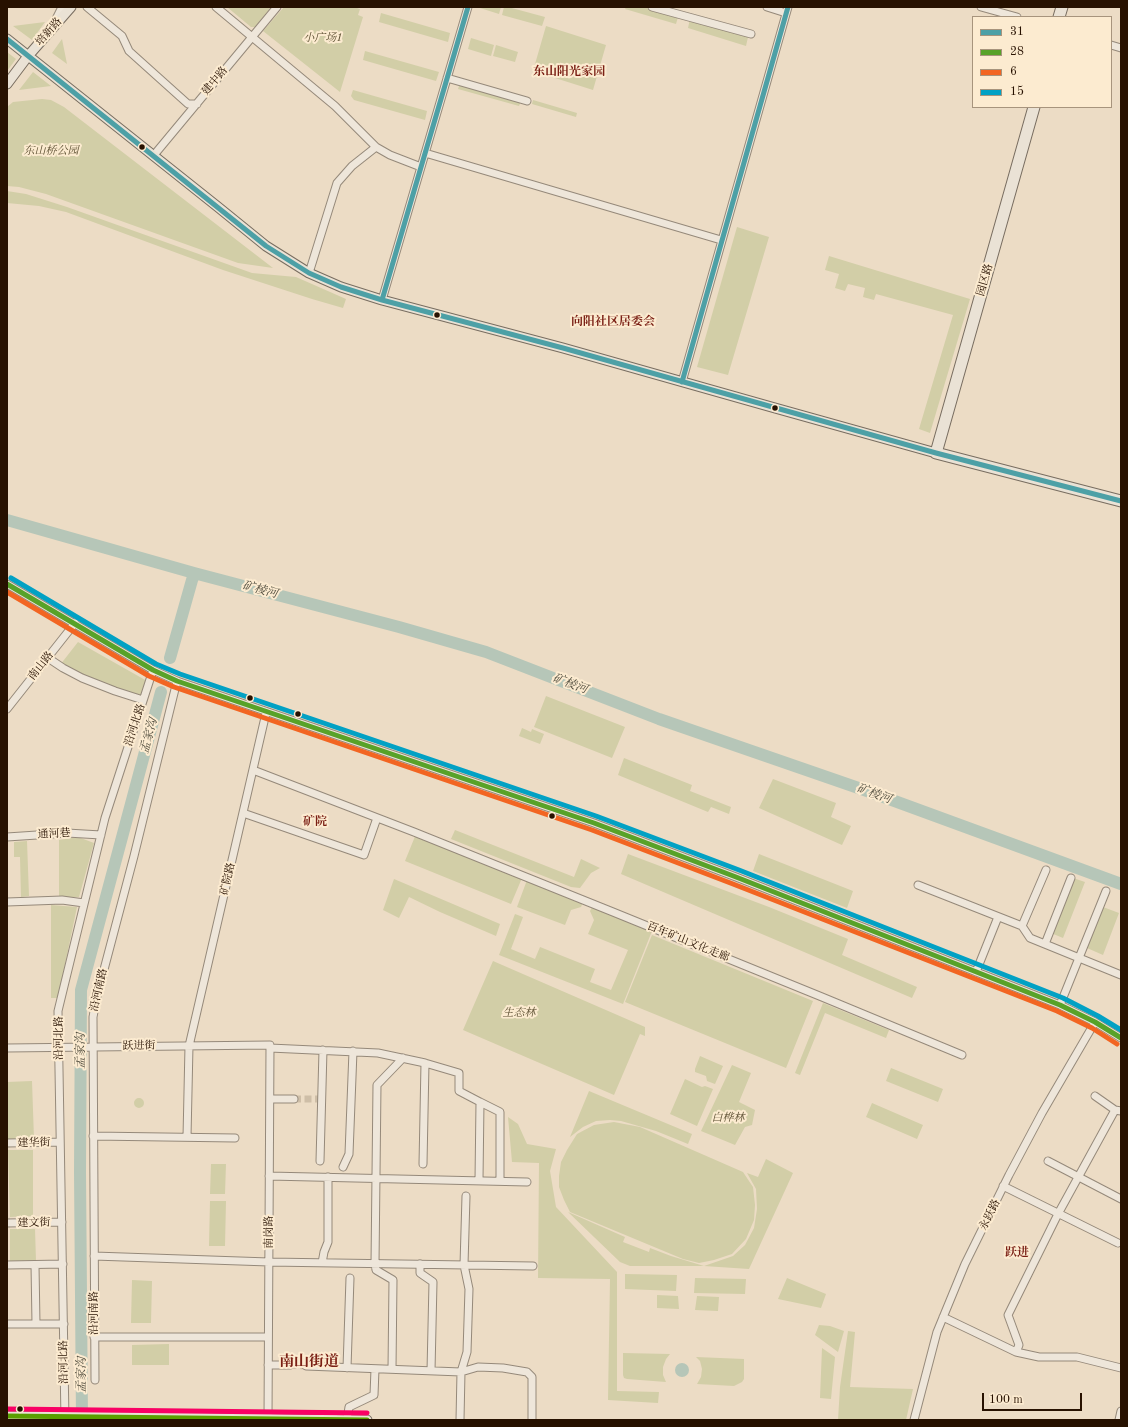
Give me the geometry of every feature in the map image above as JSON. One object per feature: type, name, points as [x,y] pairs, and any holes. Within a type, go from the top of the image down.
[{"type":"highway","name":"园区路","points":[[936,452],[1034,108]]},
{"type":"highway","points":[[936,452],[1121,501]]},
{"type":"main road","name":"培新路","points":[[7,84],[28,56],[71,7]]},
{"type":"main road","points":[[7,39],[266,246],[309,273],[341,287],[382,300],[563,348],[936,452]]},
{"type":"main road","points":[[7,1416],[62,1418],[104,1416],[268,1420],[367,1420]]},
{"type":"street","points":[[50,31],[62,7]]},
{"type":"street","points":[[87,7],[122,36],[129,51],[188,104],[197,104]]},
{"type":"street","points":[[216,7],[334,106],[376,147],[390,156],[421,167]]},
{"type":"street","name":"建中路","points":[[154,156],[277,7]]},
{"type":"street","points":[[382,300],[468,7]]},
{"type":"street","points":[[652,7],[750,34]]},
{"type":"street","points":[[682,382],[787,10],[767,7]]},
{"type":"street","points":[[981,7],[1013,16]]},
{"type":"street","points":[[447,78],[527,101]]},
{"type":"street","points":[[309,273],[337,183],[352,166],[376,147]]},
{"type":"street","points":[[425,153],[721,240]]},
{"type":"street","points":[[7,584],[153,670],[177,682],[594,823],[736,877],[1060,1005],[1095,1022],[1121,1038]]},
{"type":"street","name":"南山路","points":[[7,709],[75,623]]},
{"type":"street","points":[[48,658],[82,678],[143,700]]},
{"type":"street","name":"沿河北路","points":[[62,1418],[64,1324],[58,1011],[101,835],[153,670]]},
{"type":"street","name":"沿河南路","points":[[94,1380],[91,1047],[93,1017],[97,996],[136,848],[177,682]]},
{"type":"street","name":"矿院路","points":[[187,1137],[189,1046],[266,713]]},
{"type":"street","name":"百年矿山文化走廊","points":[[253,770],[414,832],[962,1055]]},
{"type":"street","points":[[243,813],[364,855],[377,818]]},
{"type":"street","name":"通河巷","points":[[7,837],[67,833],[101,835]]},
{"type":"street","points":[[1022,926],[1046,870]]},
{"type":"street","points":[[1044,944],[1071,878]]},
{"type":"street","points":[[918,885],[1022,926],[1030,938],[1121,975]]},
{"type":"street","points":[[1060,1005],[1106,891]]},
{"type":"street","points":[[7,902],[62,900],[84,903]]},
{"type":"street","points":[[976,972],[998,916]]},
{"type":"street","name":"永跃路","points":[[914,1420],[936,1332],[965,1264],[1003,1186],[1046,1105],[1095,1022]]},
{"type":"street","name":"跃进街","points":[[7,1048],[189,1046],[270,1047],[378,1053],[425,1063],[459,1073],[459,1091],[480,1102]]},
{"type":"street","name":"南岗路","points":[[268,1420],[270,1047]]},
{"type":"street","points":[[320,1161],[323,1050]]},
{"type":"street","points":[[343,1167],[349,1154],[353,1051]]},
{"type":"street","points":[[392,1369],[393,1280],[376,1270],[375,1264],[377,1085],[403,1058]]},
{"type":"street","points":[[423,1164],[425,1063]]},
{"type":"street","points":[[1016,1352],[1019,1345],[1008,1315],[1058,1214],[1118,1110],[1095,1096]]},
{"type":"street","points":[[270,1099],[294,1099]]},
{"type":"street","points":[[479,1180],[480,1102],[500,1112],[500,1181]]},
{"type":"street","points":[[93,1136],[235,1138]]},
{"type":"street","name":"建华街","points":[[7,1143],[60,1142]]},
{"type":"street","points":[[1048,1161],[1121,1199]]},
{"type":"street","points":[[269,1176],[527,1182]]},
{"type":"street","points":[[322,1263],[328,1242],[328,1177]]},
{"type":"street","points":[[1003,1186],[1118,1243]]},
{"type":"street","points":[[460,1420],[461,1372],[466,1352],[469,1289],[464,1265],[466,1196]]},
{"type":"street","name":"建文街","points":[[7,1223],[62,1222]]},
{"type":"street","points":[[94,1256],[269,1262],[533,1266]]},
{"type":"street","points":[[7,1265],[63,1264]]},
{"type":"street","points":[[420,1264],[420,1273],[433,1282],[431,1371]]},
{"type":"street","points":[[35,1265],[36,1324]]},
{"type":"street","points":[[347,1368],[350,1278]]},
{"type":"street","points":[[943,1317],[1016,1352],[1039,1357],[1077,1357],[1121,1368]]},
{"type":"street","points":[[7,1324],[64,1324]]},
{"type":"street","points":[[94,1336],[268,1337]]},
{"type":"street","points":[[268,1366],[290,1366]]},
{"type":"street","points":[[306,1366],[461,1372],[478,1367],[503,1368],[527,1372],[532,1377],[532,1420]]},
{"type":"street","points":[[347,1420],[349,1407],[374,1396],[375,1369]]},
{"type":"street","points":[[1119,1420],[1121,1411]]},
{"type":"green space","points":[[227,7],[271,7],[255,27],[251,27]]},
{"type":"green space","name":"小广场1","points":[[284,7],[354,7],[360,9],[358,15],[363,17],[340,92],[263,31]]},
{"type":"green space","points":[[480,7],[501,7],[499,14]]},
{"type":"green space","points":[[504,7],[545,17],[542,26],[502,15]]},
{"type":"green space","points":[[626,7],[643,7],[678,17],[676,24],[625,9]]},
{"type":"green space","points":[[381,13],[450,33],[448,42],[379,22]]},
{"type":"green space","points":[[690,19],[748,37],[746,46],[688,28]]},
{"type":"green space","points":[[45,22],[32,40],[13,26]]},
{"type":"green space","points":[[546,26],[606,45],[593,90],[533,71]]},
{"type":"green space","points":[[471,38],[494,45],[491,56],[468,49]]},
{"type":"green space","points":[[62,39],[67,64],[52,53]]},
{"type":"green space","points":[[496,45],[518,52],[515,62],[493,56]]},
{"type":"green space","points":[[365,51],[439,72],[436,81],[363,60]]},
{"type":"green space","points":[[7,52],[16,59],[7,71]]},
{"type":"green space","points":[[33,72],[51,86],[19,90]]},
{"type":"green space","points":[[460,83],[521,101],[519,106],[458,89]]},
{"type":"green space","points":[[353,90],[427,111],[425,120],[354,100],[351,96]]},
{"type":"green space","name":"东山桥公园","points":[[42,99],[51,100],[64,107],[273,268],[238,263],[46,194],[19,187],[7,186],[7,107],[13,102]]},
{"type":"green space","points":[[533,100],[577,113],[576,117],[532,104]]},
{"type":"green space","points":[[7,191],[26,194],[67,207],[252,273],[296,277],[346,299],[343,308],[223,270],[66,212],[39,206],[7,203]]},
{"type":"green space","points":[[737,227],[769,237],[728,375],[697,367]]},
{"type":"green space","points":[[829,256],[970,299],[930,433],[919,429],[953,315],[876,294],[874,300],[863,297],[865,288],[848,284],[845,291],[835,288],[839,274],[825,270]]},
{"type":"green space","points":[[78,642],[147,681],[141,699],[82,676],[60,665]]},
{"type":"green space","points":[[546,696],[625,727],[612,758],[534,727]]},
{"type":"green space","points":[[522,728],[531,732],[532,729],[544,734],[540,744],[519,736]]},
{"type":"green space","points":[[624,758],[692,785],[690,791],[731,807],[729,814],[711,807],[708,812],[618,775]]},
{"type":"green space","points":[[773,779],[836,803],[831,817],[851,826],[842,845],[759,808]]},
{"type":"green space","points":[[455,830],[574,877],[581,859],[600,868],[591,873],[580,888],[571,887],[451,839]]},
{"type":"green space","points":[[416,834],[522,878],[511,904],[405,861]]},
{"type":"green space","points":[[78,837],[94,843],[79,897],[59,897],[59,840]]},
{"type":"green space","points":[[27,841],[29,896],[21,897],[20,857],[14,857],[14,842]]},
{"type":"green space","points":[[628,854],[769,907],[848,939],[842,955],[917,987],[912,998],[621,874]]},
{"type":"green space","points":[[759,854],[853,891],[847,908],[753,871]]},
{"type":"green space","points":[[1073,878],[1085,882],[1063,938],[1051,933]]},
{"type":"green space","points":[[394,879],[500,924],[496,936],[409,897],[399,918],[383,910]]},
{"type":"green space","points":[[527,880],[583,902],[581,907],[571,910],[565,925],[517,907]]},
{"type":"green space","points":[[51,905],[77,907],[58,998],[51,998]]},
{"type":"green space","points":[[592,907],[652,931],[623,1004],[499,955],[515,914],[523,917],[511,949],[535,959],[540,947],[595,969],[590,982],[611,990],[628,950],[588,934],[594,920],[590,911]]},
{"type":"green space","points":[[1103,907],[1119,913],[1103,955],[1087,948]]},
{"type":"green space","points":[[652,935],[813,1001],[786,1068],[625,1002]]},
{"type":"green space","name":"生态林","points":[[493,961],[645,1027],[645,1036],[640,1034],[614,1095],[463,1030]]},
{"type":"green space","points":[[823,1003],[889,1030],[886,1038],[825,1013],[800,1075],[795,1073]]},
{"type":"green space","points":[[700,1056],[723,1066],[715,1084],[707,1081],[706,1076],[695,1072]]},
{"type":"green space","name":"白桦林","points":[[732,1065],[751,1073],[739,1102],[755,1110],[752,1125],[745,1127],[735,1145],[701,1131]]},
{"type":"green space","points":[[891,1068],[943,1089],[938,1102],[886,1081]]},
{"type":"green space","points":[[685,1079],[702,1087],[705,1086],[713,1089],[697,1126],[670,1114]]},
{"type":"green space","points":[[32,1081],[34,1139],[8,1139],[7,1082]]},
{"type":"green space","points":[[589,1091],[692,1134],[688,1144],[656,1131],[621,1121],[610,1120],[596,1121],[583,1127],[570,1137]]},
{"type":"green space","points":[[137,1098],[141,1098],[143,1099],[143,1107],[137,1108],[134,1105],[134,1101]]},
{"type":"green space","points":[[872,1103],[923,1125],[917,1139],[866,1117]]},
{"type":"green space","points":[[508,1117],[518,1124],[527,1144],[556,1149],[550,1171],[556,1207],[617,1272],[617,1391],[659,1392],[658,1403],[608,1400],[610,1279],[538,1278],[539,1163],[512,1162]]},
{"type":"green space","points":[[614,1122],[640,1127],[743,1172],[753,1187],[755,1205],[754,1220],[746,1239],[732,1254],[699,1263],[683,1259],[570,1212],[559,1187],[561,1162],[577,1134],[594,1125]]},
{"type":"green space","points":[[8,1150],[33,1150],[33,1216],[10,1217]]},
{"type":"green space","points":[[766,1159],[793,1173],[749,1269],[704,1266],[733,1256],[745,1245],[754,1228],[757,1209],[756,1189],[747,1173],[758,1177]]},
{"type":"green space","points":[[211,1164],[226,1164],[225,1194],[210,1194]]},
{"type":"green space","points":[[210,1201],[226,1201],[225,1246],[209,1246]]},
{"type":"green space","points":[[568,1212],[625,1237],[623,1242],[649,1252],[650,1248],[704,1266],[630,1266],[620,1262]]},
{"type":"green space","points":[[10,1229],[35,1229],[36,1261],[10,1261]]},
{"type":"green space","points":[[625,1274],[677,1275],[676,1291],[625,1289]]},
{"type":"green space","points":[[695,1278],[746,1279],[745,1294],[694,1293]]},
{"type":"green space","points":[[787,1278],[826,1294],[821,1308],[778,1299]]},
{"type":"green space","points":[[132,1280],[152,1281],[151,1323],[131,1323]]},
{"type":"green space","points":[[657,1295],[678,1296],[679,1309],[657,1308]]},
{"type":"green space","points":[[697,1296],[719,1297],[718,1311],[695,1310]]},
{"type":"green space","points":[[819,1325],[830,1326],[844,1331],[838,1352],[815,1335]]},
{"type":"green space","points":[[848,1331],[855,1332],[850,1387],[913,1389],[906,1420],[838,1420],[840,1387]]},
{"type":"green space","points":[[169,1344],[169,1365],[132,1365],[132,1345]]},
{"type":"green space","points":[[822,1348],[835,1357],[831,1399],[820,1398]]},
{"type":"green space","points":[[623,1353],[670,1354],[663,1367],[663,1375],[666,1382],[624,1378]]},
{"type":"green space","points":[[696,1357],[744,1359],[744,1379],[742,1382],[734,1386],[697,1384],[701,1377],[702,1369],[700,1361]]},
{"type":"shaded area","points":[[679,1363],[685,1363],[689,1367],[689,1373],[685,1377],[679,1377],[675,1373],[675,1367]]},
{"type":"waterway","name":"矿棱河","points":[[7,520],[194,573],[399,627],[486,652],[659,719],[870,792],[1121,884]]},
{"type":"waterway","name":"孟家沟","points":[[170,658],[194,573]]},
{"type":"waterway","name":"孟家沟","points":[[82,1420],[80,1172],[81,990],[161,692]]},
{"type":"tunnel","points":[[294,1099],[322,1099]]},
{"type":"tunnel","points":[[290,1365],[306,1366]]},
{"type":"transit line","name":"31","points":[[382,300],[468,7]]},
{"type":"transit line","name":"31","points":[[682,382],[788,7]]},
{"type":"transit line","name":"31","points":[[7,39],[266,246],[309,273],[341,287],[382,300],[563,348],[936,453],[1121,501]]},
{"type":"transit line","name":"15","points":[[11,578],[156,664],[180,674],[596,816],[739,870],[1063,998],[1121,1030]]},
{"type":"transit line","name":"28","points":[[7,584],[153,670],[177,681],[594,823],[736,877],[1060,1005],[1095,1022],[1121,1038]]},
{"type":"transit line","name":"6","points":[[7,592],[149,676],[174,687],[592,830],[1057,1011],[1092,1028],[1117,1044]]},
{"type":"transit line","points":[[7,1409],[367,1413]]},
{"type":"transit line","points":[[7,1416],[367,1420]]},
{"type":"district","name":"东山阳光家园","points":[[569,72]]},
{"type":"district","name":"向阳社区居委会","points":[[613,322]]},
{"type":"district","name":"矿院","points":[[315,822]]},
{"type":"district","name":"跃进","points":[[1017,1253]]},
{"type":"district","name":"南山街道","points":[[309,1362]]}]
